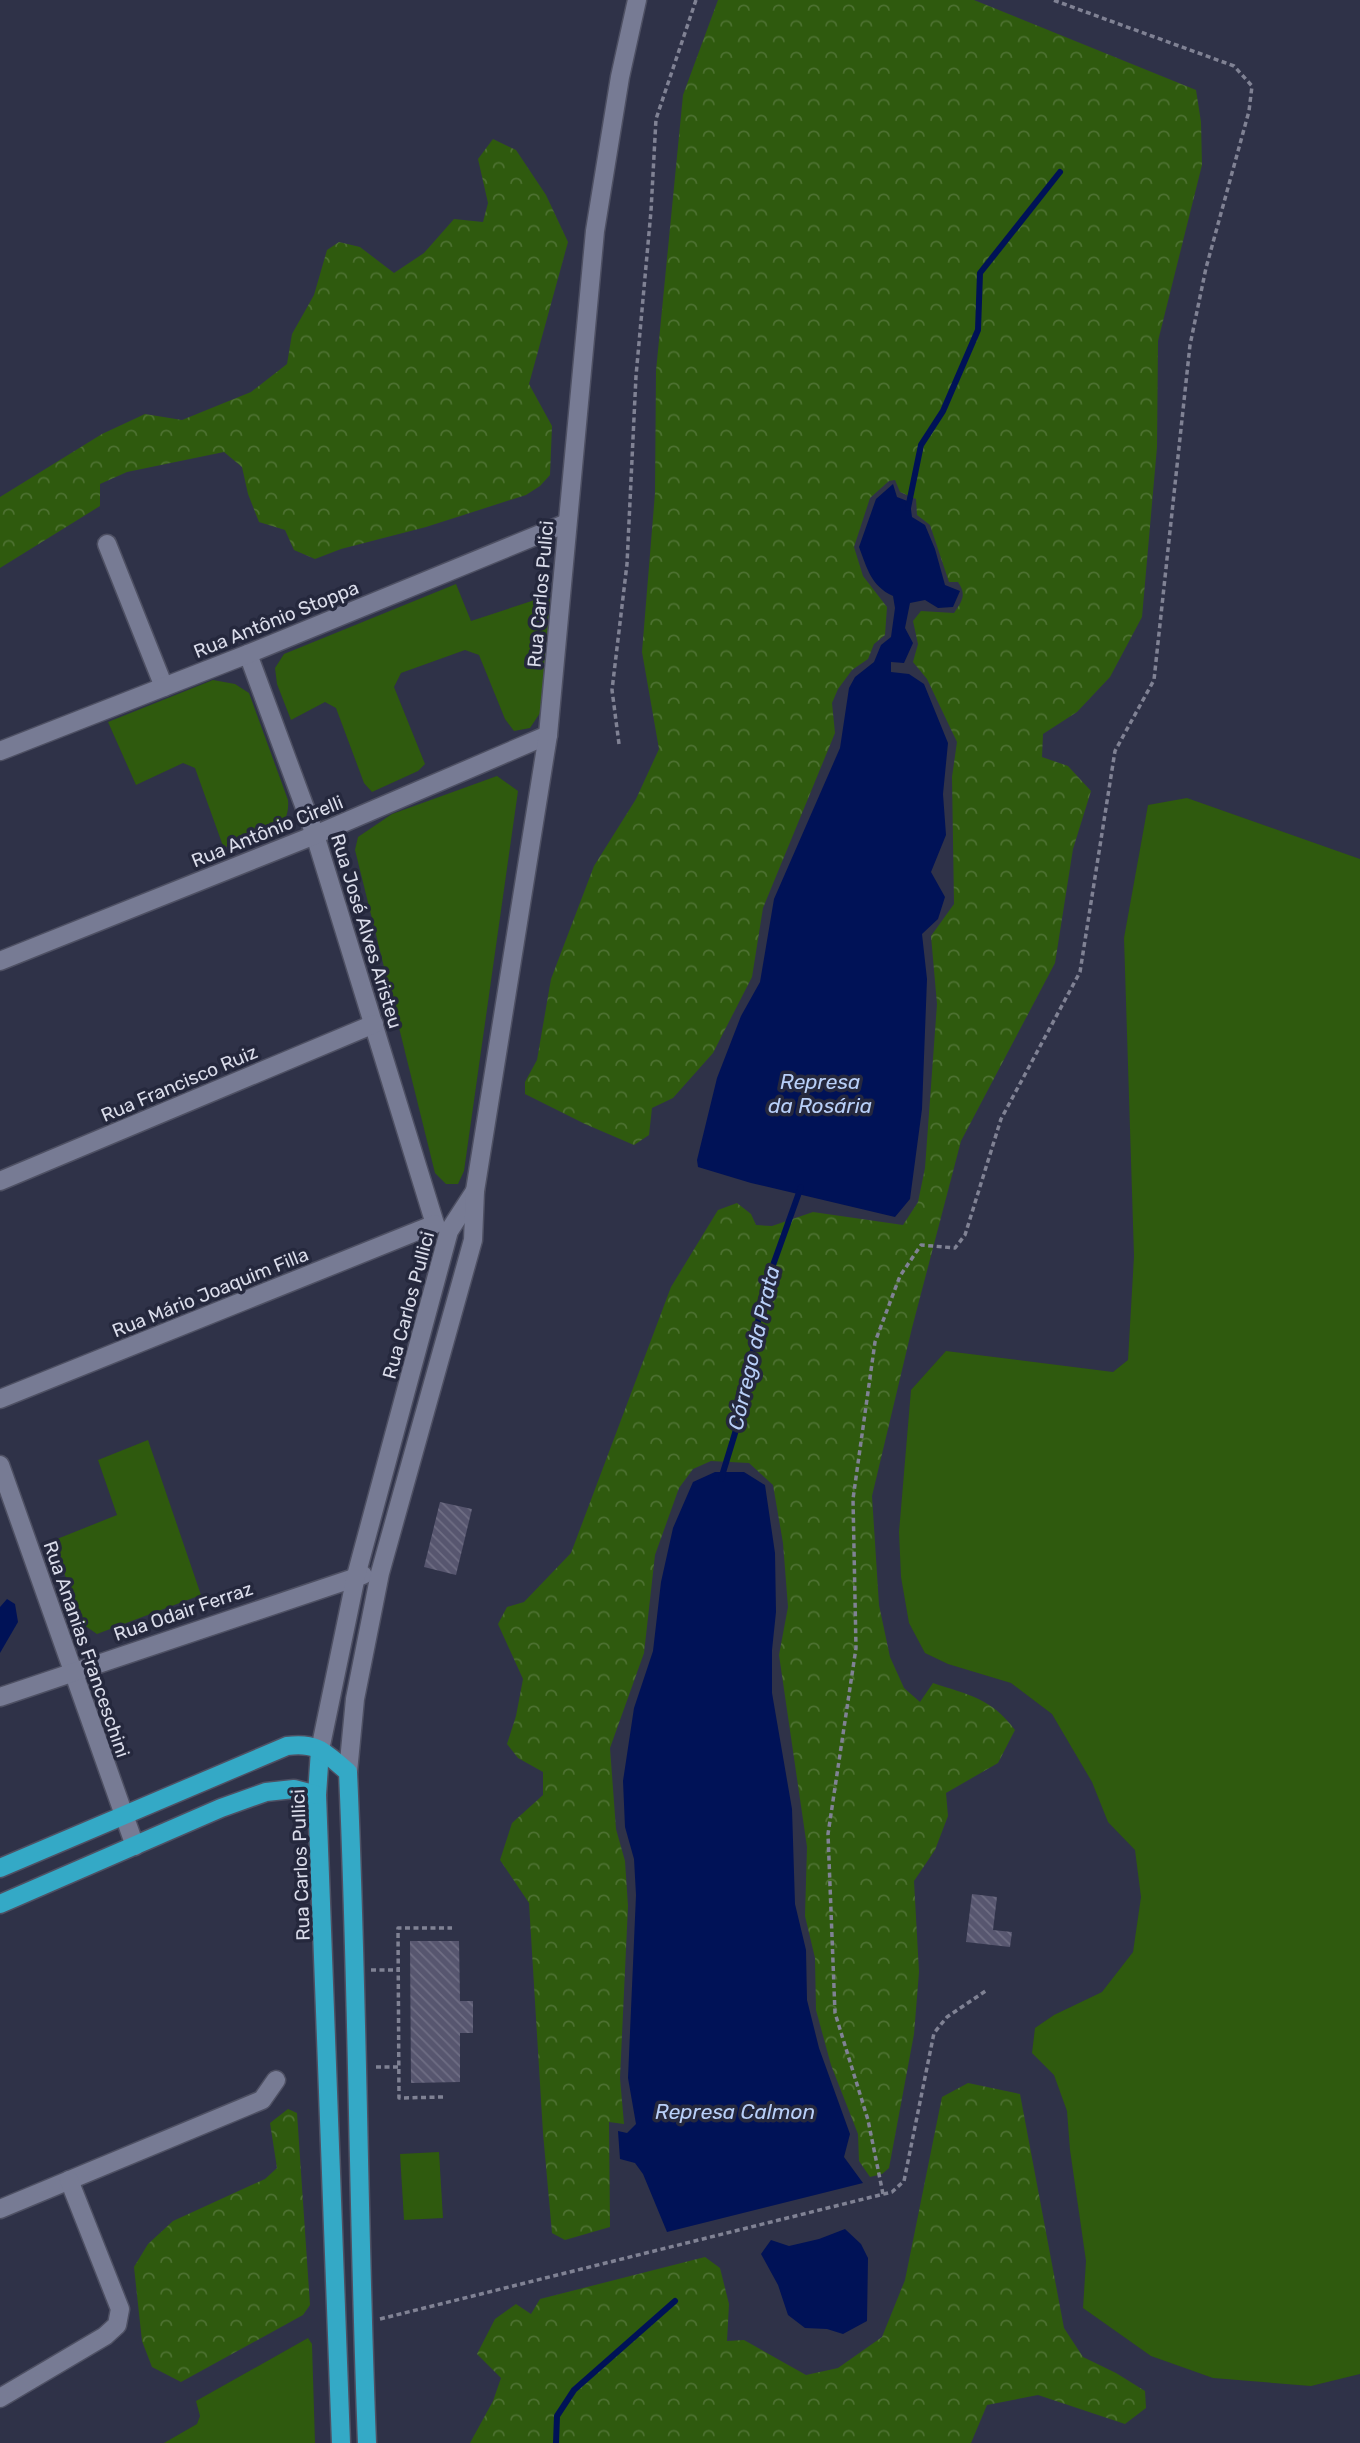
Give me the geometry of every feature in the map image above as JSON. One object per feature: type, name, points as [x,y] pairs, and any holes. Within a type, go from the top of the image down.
[{"type":"main road","points":[[0,1868],[288,1746],[305,1744],[320,1750],[348,1772],[367,2443]]},
{"type":"main road","name":"Rua Carlos Pullici","points":[[320,1750],[317,1796],[341,2443]]},
{"type":"main road","points":[[0,1904],[266,1791],[294,1789],[317,1796]]},
{"type":"street","name":"Rua Carlos Pulici","points":[[475,1191],[548,735],[596,231],[620,77],[637,0]]},
{"type":"street","name":"Rua Antônio Stoppa","points":[[0,751],[248,654],[567,523]]},
{"type":"street","points":[[107,544],[164,687]]},
{"type":"street","name":"Rua José Alves Aristeu","points":[[248,654],[315,835],[442,1228]]},
{"type":"street","name":"Rua Antônio Cirelli","points":[[0,961],[315,835],[548,735]]},
{"type":"street","name":"Rua Francisco Ruiz","points":[[0,1181],[374,1024]]},
{"type":"street","points":[[348,1772],[355,1699],[380,1573],[473,1240],[475,1191]]},
{"type":"street","name":"Rua Carlos Pullici","points":[[320,1750],[356,1576],[442,1228],[475,1191]]},
{"type":"street","points":[[442,1228],[473,1240]]},
{"type":"street","name":"Rua Mário Joaquim Filla","points":[[0,1399],[442,1228]]},
{"type":"street","name":"Rua Ananias Franceschini","points":[[0,1465],[135,1846]]},
{"type":"street","name":"Rua Odair Ferraz","points":[[0,1697],[356,1576],[380,1573]]},
{"type":"street","points":[[0,2209],[262,2100],[275,2080]]},
{"type":"street","points":[[0,2398],[105,2336],[117,2325],[120,2309],[68,2180]]},
{"type":"path","points":[[619,744],[611,690],[627,564],[636,376],[651,211],[656,119],[696,0]]},
{"type":"path","points":[[883,2194],[868,2120],[835,2013],[828,1834],[856,1648],[853,1499],[874,1342],[900,1276],[921,1245],[954,1248],[965,1235],[1001,1119],[1080,972],[1115,751],[1154,680],[1190,345],[1206,268],[1250,111],[1252,86],[1234,66],[1053,0]]},
{"type":"path","points":[[443,2097],[399,2098],[398,1928],[452,1928]]},
{"type":"path","points":[[355,1969],[398,1970]]},
{"type":"path","points":[[362,2324],[892,2192],[904,2181],[934,2033],[947,2017],[987,1990]]},
{"type":"path","points":[[356,2067],[399,2067]]},
{"type":"green space","points":[[718,0],[974,0],[1196,90],[1201,122],[1202,165],[1158,341],[1157,447],[1142,617],[1110,677],[1077,712],[1043,734],[1042,757],[1068,766],[1091,791],[1073,849],[1055,963],[961,1141],[872,1496],[879,1605],[890,1657],[904,1688],[920,1702],[933,1683],[968,1695],[988,1704],[1015,1730],[998,1763],[946,1793],[948,1816],[935,1850],[914,1881],[919,1972],[914,2034],[889,2168],[882,2174],[870,2177],[859,2161],[858,2134],[831,2065],[816,2010],[815,1958],[805,1916],[807,1847],[779,1655],[788,1607],[783,1543],[773,1485],[749,1463],[711,1461],[693,1469],[679,1488],[655,1555],[644,1653],[610,1748],[616,1829],[625,1861],[628,1906],[620,2078],[624,2124],[609,2122],[610,2227],[565,2240],[552,2233],[529,1903],[500,1860],[512,1823],[543,1795],[543,1772],[518,1758],[507,1744],[523,1679],[498,1624],[507,1607],[524,1602],[571,1553],[671,1287],[718,1210],[737,1203],[751,1214],[756,1225],[772,1226],[813,1212],[903,1225],[918,1202],[925,1168],[937,1004],[931,936],[954,904],[952,777],[957,742],[927,679],[913,662],[918,644],[913,621],[921,611],[954,613],[963,594],[958,582],[949,582],[930,525],[917,515],[916,499],[900,492],[895,480],[889,481],[870,498],[854,547],[863,576],[887,607],[885,635],[874,644],[868,659],[852,670],[838,689],[832,703],[835,733],[763,908],[752,977],[713,1053],[673,1098],[652,1108],[649,1135],[634,1145],[525,1094],[525,1082],[537,1060],[551,979],[594,866],[636,799],[659,749],[642,652],[655,493],[656,371],[683,95]]},
{"type":"green space","points":[[493,139],[516,150],[546,195],[568,242],[529,384],[552,426],[550,475],[540,486],[526,495],[315,559],[294,550],[285,530],[259,522],[248,494],[242,467],[224,452],[127,472],[100,484],[100,506],[0,568],[0,497],[102,434],[145,414],[182,420],[251,392],[287,364],[292,334],[314,295],[327,250],[339,242],[360,247],[394,273],[424,253],[454,219],[483,222],[488,203],[478,159]]},
{"type":"green space","points":[[456,584],[471,621],[550,595],[544,707],[530,728],[514,731],[505,719],[479,655],[465,650],[401,673],[394,687],[425,764],[418,771],[372,792],[364,783],[336,708],[325,702],[291,720],[277,684],[275,668],[284,654]]},
{"type":"green space","points":[[213,680],[235,684],[249,693],[288,800],[288,811],[284,820],[271,833],[232,848],[223,846],[195,768],[183,763],[136,785],[108,722]]},
{"type":"green space","points":[[497,776],[518,791],[464,1171],[458,1184],[446,1184],[435,1173],[355,850],[358,837],[392,814]]},
{"type":"green space","points":[[1187,798],[1360,859],[1360,2374],[1311,2386],[1213,2378],[1151,2356],[1083,2308],[1086,2261],[1067,2111],[1054,2075],[1032,2053],[1035,2028],[1054,2015],[1102,1992],[1133,1952],[1141,1897],[1135,1850],[1108,1822],[1092,1782],[1052,1714],[1011,1683],[948,1664],[925,1653],[909,1623],[901,1577],[899,1532],[911,1390],[946,1351],[1113,1372],[1128,1360],[1134,1256],[1124,938],[1148,805]]},
{"type":"green space","points":[[148,1440],[201,1595],[97,1634],[84,1625],[52,1541],[117,1515],[98,1460]]},
{"type":"green space","points":[[968,2083],[1020,2094],[1064,2328],[1083,2357],[1145,2391],[1146,2408],[1125,2424],[1038,2395],[987,2405],[971,2443],[470,2443],[493,2401],[501,2378],[477,2354],[495,2319],[516,2304],[531,2314],[540,2299],[705,2257],[720,2268],[729,2304],[727,2341],[744,2340],[806,2375],[838,2368],[882,2337],[905,2280],[942,2097]]},
{"type":"green space","points":[[288,2109],[297,2113],[310,2305],[303,2315],[181,2382],[152,2367],[142,2341],[134,2267],[148,2244],[173,2221],[265,2179],[277,2168],[270,2123]]},
{"type":"green space","points":[[439,2152],[443,2218],[404,2220],[400,2154]]},
{"type":"green space","points":[[308,2338],[312,2344],[315,2443],[164,2443],[197,2424],[200,2416],[196,2401]]},
{"type":"water","name":"Represa da Rosária","points":[[893,484],[897,497],[910,502],[912,517],[925,525],[945,585],[960,591],[953,607],[938,608],[925,600],[910,603],[905,628],[913,643],[904,663],[891,662],[891,672],[909,674],[924,684],[948,743],[943,794],[946,835],[931,872],[945,897],[938,919],[922,934],[927,979],[922,1109],[910,1199],[895,1217],[751,1183],[698,1167],[697,1160],[717,1078],[741,1016],[760,982],[774,899],[840,748],[849,688],[855,677],[874,662],[881,645],[891,637],[895,608],[893,596],[875,582],[859,547],[876,499]]},
{"type":"water","name":"Represa Calmon","points":[[715,1472],[744,1472],[765,1485],[775,1553],[776,1612],[772,1650],[772,1693],[792,1809],[795,1904],[806,1950],[807,2000],[819,2048],[850,2134],[844,2157],[863,2183],[667,2232],[643,2174],[635,2163],[620,2159],[618,2131],[627,2133],[636,2124],[628,2078],[636,1895],[634,1859],[625,1827],[623,1781],[634,1708],[653,1651],[661,1582],[673,1528],[693,1482]]},
{"type":"water","points":[[7,1599],[15,1604],[18,1622],[0,1653],[0,1607]]},
{"type":"water","points":[[845,2229],[861,2244],[868,2258],[867,2321],[843,2334],[827,2329],[805,2328],[788,2315],[778,2285],[761,2254],[771,2240],[789,2246]]},
{"type":"building","points":[[440,1502],[472,1509],[456,1575],[424,1567]]},
{"type":"building","points":[[972,1894],[997,1897],[993,1930],[1012,1932],[1010,1947],[966,1942]]},
{"type":"building","points":[[410,1941],[459,1941],[460,2001],[473,2001],[473,2033],[460,2033],[460,2082],[411,2083]]},
{"type":"waterway","name":"Córrego da Prata","points":[[908,508],[921,445],[943,411],[978,330],[980,273],[1060,172]]},
{"type":"waterway","name":"Córrego da Prata","points":[[721,1479],[743,1407],[763,1293],[801,1187]]},
{"type":"waterway","name":"Córrego da Prata","points":[[556,2443],[557,2416],[574,2390],[675,2301]]}]
